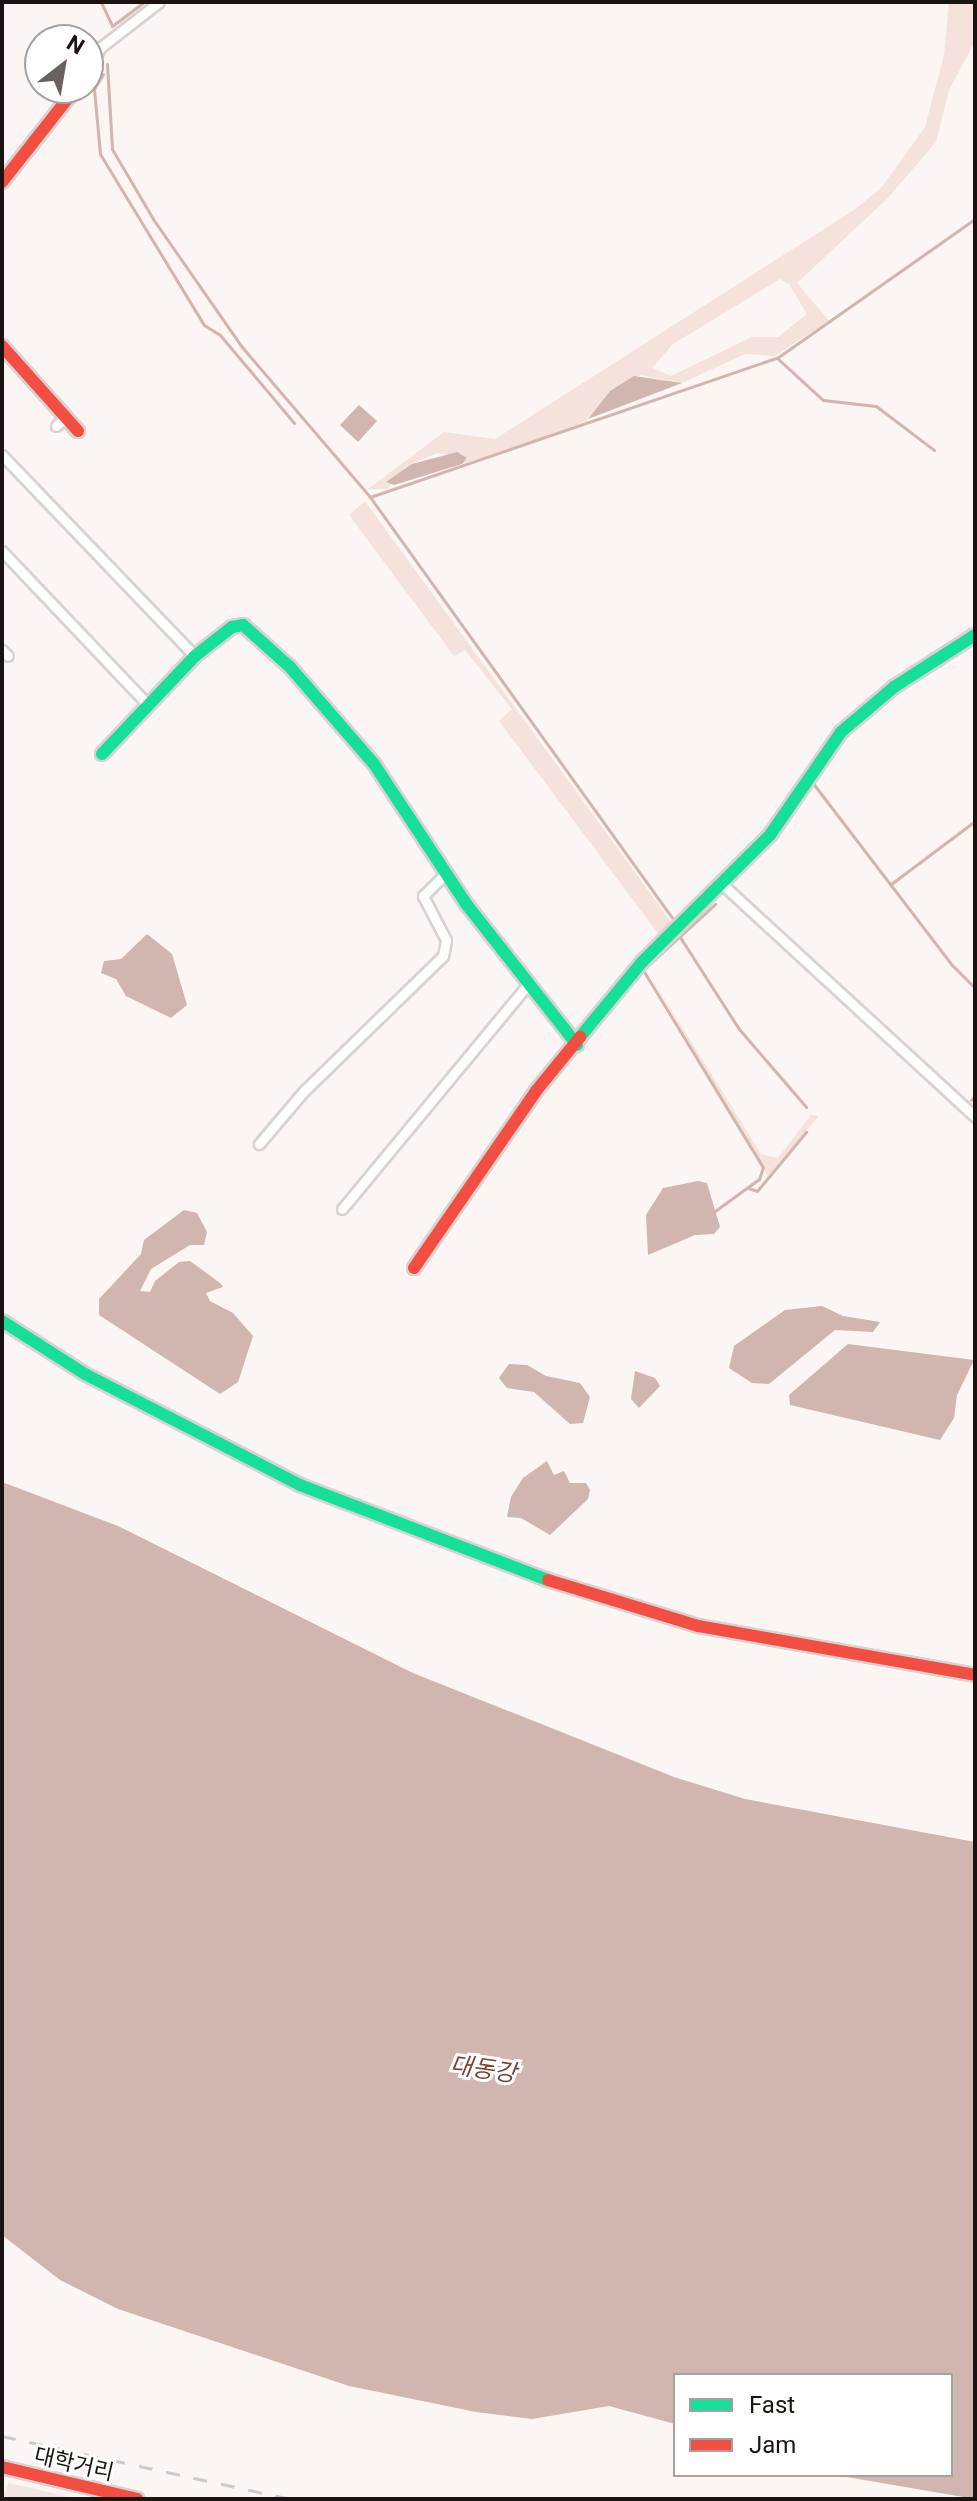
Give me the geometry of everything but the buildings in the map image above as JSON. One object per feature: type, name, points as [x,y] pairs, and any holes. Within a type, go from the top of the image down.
[{"type":"street","points":[[104,45],[159,2]]},
{"type":"street","points":[[2,182],[63,104]]},
{"type":"street","points":[[2,346],[61,421],[78,431]]},
{"type":"street","points":[[2,455],[195,656]]},
{"type":"street","points":[[2,551],[146,703]]},
{"type":"street","points":[[102,754],[146,703],[195,656],[232,627],[243,625],[253,631],[374,764],[446,873],[527,985],[577,1045]]},
{"type":"street","points":[[414,1268],[494,1148],[642,962],[770,835],[841,732],[894,687],[975,635]]},
{"type":"street","points":[[259,1144],[304,1091],[443,956],[446,940],[423,896],[446,873]]},
{"type":"street","points":[[722,884],[975,1117]]},
{"type":"street","points":[[342,1209],[527,985]]},
{"type":"street","points":[[2,1321],[85,1374],[300,1485],[573,1590],[698,1626],[975,1675]]},
{"type":"street","name":"대학거리","points":[[2,2467],[137,2499]]},
{"type":"shaded area","points":[[949,2],[975,2],[975,41],[949,90],[936,142],[887,199],[797,283],[829,321],[774,356],[745,354],[682,383],[640,375],[610,391],[586,421],[556,435],[462,464],[467,458],[437,453],[412,464],[387,489],[368,489],[444,432],[495,439],[854,210],[881,188],[925,127],[944,55]],"holes":[[[780,279],[789,284],[807,314],[778,337],[752,337],[671,376],[652,368],[673,344]]]},
{"type":"shaded area","points":[[365,501],[671,922],[660,936],[499,721],[512,709],[465,650],[454,656],[349,515]]},
{"type":"shaded area","points":[[646,969],[761,1154],[778,1158],[811,1115],[819,1116],[768,1176]]},
{"type":"shaded area","points":[[9,2483],[65,2496],[69,2499],[2,2499]]},
{"type":"water","points":[[634,376],[682,383],[588,419],[610,391]]},
{"type":"water","points":[[359,405],[377,421],[358,442],[340,425]]},
{"type":"water","points":[[457,452],[467,458],[462,464],[394,485],[386,482],[412,464]]},
{"type":"water","points":[[147,934],[172,954],[187,1005],[171,1018],[126,996],[116,979],[101,973],[104,961],[121,959]]},
{"type":"water","points":[[698,1181],[707,1183],[720,1227],[714,1234],[695,1235],[648,1255],[646,1215],[663,1188]]},
{"type":"water","points":[[184,1210],[197,1213],[207,1232],[204,1245],[190,1245],[151,1269],[140,1291],[150,1292],[155,1281],[179,1262],[190,1261],[220,1283],[223,1287],[206,1293],[210,1301],[233,1313],[253,1336],[238,1382],[220,1394],[99,1315],[99,1299],[141,1254],[144,1240]]},
{"type":"water","points":[[822,1306],[843,1316],[880,1322],[873,1332],[835,1330],[769,1384],[752,1383],[729,1368],[734,1346],[785,1310]]},
{"type":"water","points":[[848,1344],[974,1360],[957,1395],[954,1418],[940,1440],[790,1405],[789,1395]]},
{"type":"water","points":[[509,1364],[527,1365],[546,1376],[580,1383],[590,1397],[583,1423],[570,1424],[534,1392],[507,1388],[499,1378]]},
{"type":"water","points":[[635,1371],[655,1378],[660,1386],[639,1408],[631,1399]]},
{"type":"water","points":[[547,1461],[554,1475],[564,1471],[570,1483],[586,1483],[590,1490],[588,1499],[550,1535],[521,1518],[507,1517],[511,1497],[523,1478]]},
{"type":"water","name":"대동강","points":[[2,1482],[118,1526],[413,1673],[674,1777],[745,1799],[975,1842],[975,2499],[847,2477],[953,2477],[953,2373],[673,2373],[673,2423],[609,2406],[532,2419],[476,2412],[349,2386],[118,2309],[60,2280],[2,2235]]},
{"type":"waterway","points":[[101,2],[112,26],[144,2]]},
{"type":"waterway","points":[[107,64],[112,149],[153,219],[242,347],[370,497],[777,358],[975,219]]},
{"type":"waterway","points":[[95,104],[100,154],[204,325],[220,335],[294,423]]},
{"type":"waterway","points":[[777,358],[823,400],[876,406],[934,450]]},
{"type":"waterway","points":[[370,497],[675,922]]},
{"type":"waterway","points":[[947,645],[961,637]]},
{"type":"waterway","points":[[904,674],[937,651]]},
{"type":"waterway","points":[[797,785],[834,732]]},
{"type":"waterway","points":[[812,782],[951,964],[975,988]]},
{"type":"waterway","points":[[891,884],[975,821]]},
{"type":"waterway","points":[[716,897],[747,866]]},
{"type":"waterway","points":[[643,970],[715,904]]},
{"type":"waterway","points":[[678,934],[739,1029],[806,1107]]},
{"type":"waterway","points":[[643,970],[763,1167],[759,1179],[715,1211]]},
{"type":"waterway","points":[[971,1100],[975,1096]]},
{"type":"waterway","points":[[748,1188],[757,1191],[806,1132]]},
{"type":"railway","points":[[2,2436],[291,2499]]},
{"type":"traffic: fast","points":[[102,754],[195,656],[232,627],[243,625],[290,667],[374,764],[467,905],[577,1045]]},
{"type":"traffic: fast","points":[[580,1037],[642,962],[770,835],[841,732],[894,687],[975,635]]},
{"type":"traffic: fast","points":[[2,1321],[85,1374],[300,1485],[548,1580]]},
{"type":"traffic: jam","points":[[2,182],[63,104]]},
{"type":"traffic: jam","points":[[2,346],[78,431]]},
{"type":"traffic: jam","points":[[414,1268],[536,1091],[580,1037]]},
{"type":"traffic: jam","points":[[548,1580],[698,1626],[975,1675]]},
{"type":"traffic: jam","points":[[2,2467],[137,2499]]}]
